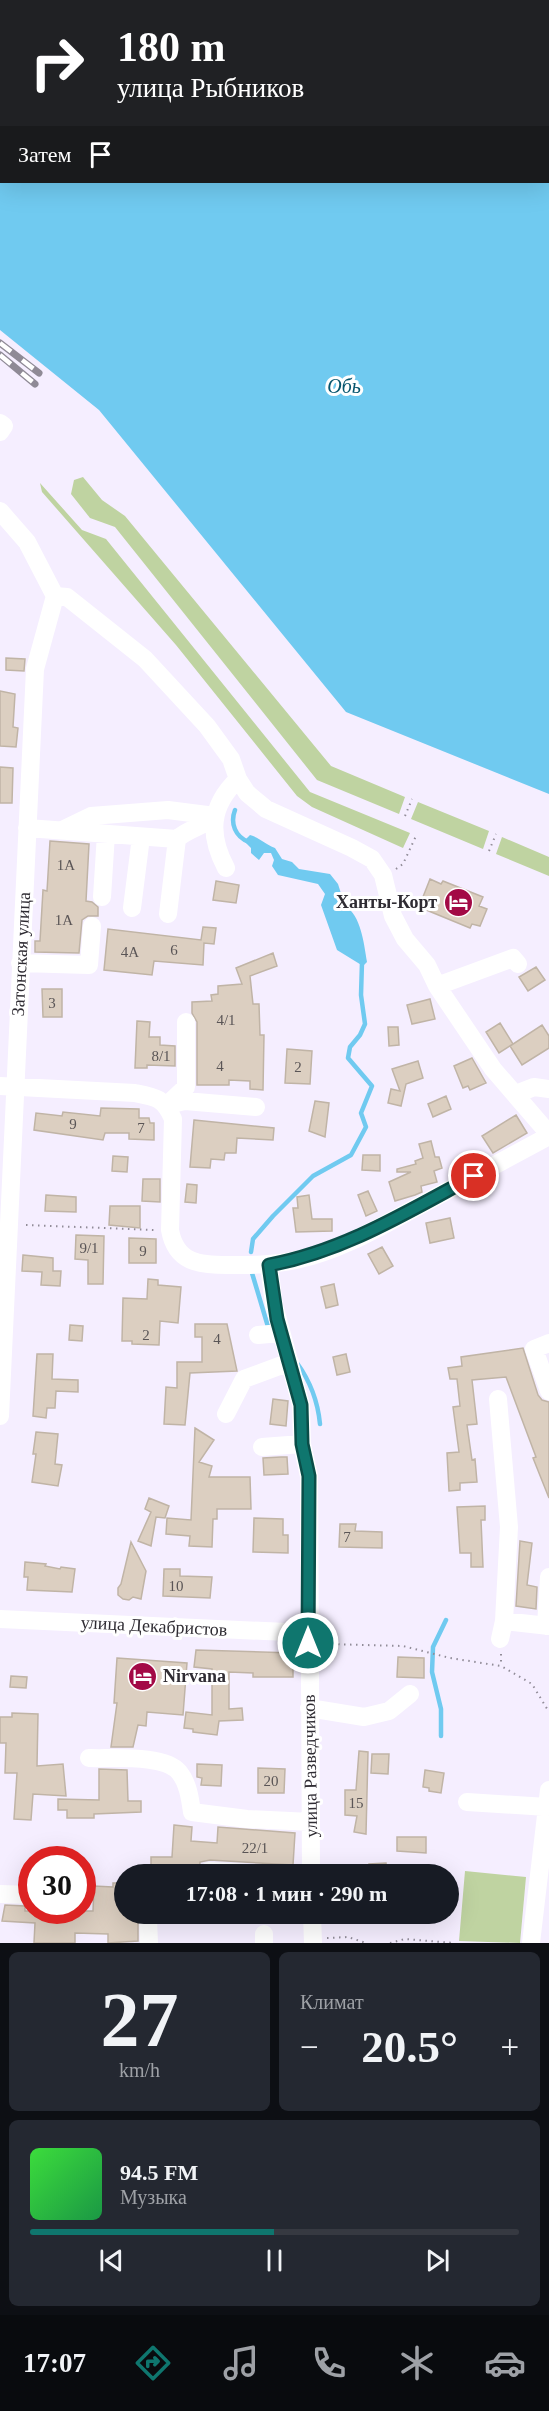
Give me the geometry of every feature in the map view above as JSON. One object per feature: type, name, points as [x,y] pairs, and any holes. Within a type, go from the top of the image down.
[{"type":"street","points":[[0,423],[4,426],[0,432]]},
{"type":"street","points":[[0,511],[27,542],[55,596],[67,597],[146,659],[207,726],[231,759],[238,779],[247,793],[266,808],[372,859],[383,875],[393,916],[405,939],[427,965],[437,986],[493,1068],[549,1135],[351,1241],[298,1260],[269,1265],[204,1265],[184,1257],[172,1243],[170,1230],[172,1119],[167,1105],[152,1096],[135,1093],[7,1086]]},
{"type":"street","name":"Затонская улица","points":[[0,1416],[8,1224],[7,1086],[20,963],[35,669],[55,596]]},
{"type":"street","points":[[226,868],[217,850],[215,816],[218,803],[238,779]]},
{"type":"street","points":[[61,830],[91,816],[168,810],[215,816]]},
{"type":"street","points":[[168,914],[177,839],[186,831],[207,823],[215,816]]},
{"type":"street","points":[[27,828],[177,839]]},
{"type":"street","points":[[102,897],[106,834]]},
{"type":"street","points":[[132,908],[141,837]]},
{"type":"street","points":[[20,963],[89,965],[92,926]]},
{"type":"street","points":[[437,986],[513,958],[518,964]]},
{"type":"street","points":[[167,1105],[186,1087],[186,1022]]},
{"type":"street","points":[[516,1094],[534,1087],[549,1089]]},
{"type":"street","points":[[167,1105],[185,1101],[256,1107]]},
{"type":"street","name":"улица Разведчиков","points":[[269,1265],[281,1333],[301,1405],[302,1444],[309,1476],[308,1638],[311,1864]]},
{"type":"street","points":[[258,1335],[281,1333]]},
{"type":"street","points":[[549,1343],[534,1349],[549,1391]]},
{"type":"street","points":[[226,1414],[244,1379],[290,1362]]},
{"type":"street","points":[[498,1399],[509,1527],[504,1621],[500,1639]]},
{"type":"street","points":[[262,1447],[302,1444]]},
{"type":"street","points":[[504,1621],[547,1626],[549,1577]]},
{"type":"street","name":"улица Декабристов","points":[[0,1619],[308,1638]]},
{"type":"street","points":[[309,1708],[364,1717],[389,1712],[410,1694]]},
{"type":"street","points":[[89,1758],[150,1760],[170,1764],[180,1773],[189,1793],[192,1812],[247,1819],[311,1822]]},
{"type":"street","points":[[467,1802],[548,1799],[531,1943]]},
{"type":"street","points":[[0,1894],[18,1895]]},
{"type":"street","points":[[148,1924],[148,1943]]},
{"type":"street","points":[[312,1924],[312,1940]]},
{"type":"path","points":[[405,816],[412,799]]},
{"type":"path","points":[[489,851],[496,834]]},
{"type":"path","points":[[383,875],[393,872],[404,864],[416,836]]},
{"type":"path","points":[[8,1224],[170,1230]]},
{"type":"path","points":[[308,1638],[403,1646],[436,1655],[501,1666],[532,1684],[549,1713]]},
{"type":"path","points":[[312,1940],[348,1937],[366,1943]]},
{"type":"path","points":[[390,1943],[405,1939],[454,1943]]},
{"type":"green space","points":[[83,477],[102,500],[125,516],[331,766],[405,797],[399,814],[317,780],[115,527],[90,518],[71,494],[74,480]]},
{"type":"green space","points":[[40,483],[82,530],[106,539],[310,792],[410,833],[403,848],[312,807],[297,796],[176,645],[42,492]]},
{"type":"green space","points":[[418,802],[489,831],[483,849],[411,819]]},
{"type":"green space","points":[[502,837],[549,857],[549,876],[496,854]]},
{"type":"green space","points":[[465,1871],[526,1877],[520,1943],[459,1941]]},
{"type":"water","name":"Обь","points":[[0,183],[549,183],[549,794],[346,712],[99,410],[0,330]]},
{"type":"water","points":[[250,835],[275,848],[282,859],[292,862],[299,869],[330,874],[338,884],[345,906],[355,916],[358,923],[367,962],[363,966],[337,950],[321,905],[325,894],[318,884],[278,875],[272,866],[274,860],[271,853],[264,853],[259,860],[251,853],[251,848],[244,841]]},
{"type":"building","points":[[6,658],[25,659],[24,671],[6,670]]},
{"type":"building","points":[[0,691],[15,694],[13,727],[18,728],[16,747],[0,746]]},
{"type":"building","points":[[0,767],[13,768],[12,803],[0,803]]},
{"type":"building","points":[[50,841],[89,844],[86,901],[98,907],[98,916],[88,916],[82,920],[79,953],[35,952],[35,941],[40,941],[43,890],[47,891]]},
{"type":"building","name":"Ханты-Корт","points":[[430,879],[441,884],[443,881],[483,897],[479,906],[487,909],[480,926],[472,924],[470,928],[419,907]]},
{"type":"building","points":[[216,881],[239,885],[236,903],[213,900]]},
{"type":"building","points":[[203,927],[216,928],[214,944],[204,943],[203,965],[154,961],[152,975],[104,970],[108,929],[201,940]]},
{"type":"building","points":[[273,953],[277,966],[250,976],[253,1004],[259,1004],[260,1035],[264,1035],[263,1090],[250,1089],[250,1081],[229,1080],[229,1085],[197,1085],[197,1022],[192,1013],[192,1002],[212,1001],[211,995],[218,994],[218,986],[242,984],[236,968]]},
{"type":"building","points":[[536,967],[545,980],[528,991],[519,977]]},
{"type":"building","points":[[42,989],[62,989],[62,1017],[43,1017]]},
{"type":"building","points":[[430,999],[435,1019],[412,1024],[407,1005]]},
{"type":"building","points":[[137,1021],[150,1022],[149,1037],[160,1037],[160,1045],[175,1046],[175,1066],[147,1065],[147,1068],[135,1068]]},
{"type":"building","points":[[500,1023],[513,1044],[499,1053],[486,1032]]},
{"type":"building","points":[[542,1025],[549,1036],[549,1048],[522,1065],[510,1046]]},
{"type":"building","points":[[388,1027],[398,1027],[399,1045],[389,1046]]},
{"type":"building","points":[[287,1049],[312,1051],[310,1084],[285,1083]]},
{"type":"building","points":[[472,1058],[486,1083],[470,1090],[468,1086],[463,1088],[454,1066]]},
{"type":"building","points":[[418,1061],[423,1078],[406,1084],[401,1106],[388,1103],[391,1089],[400,1091],[392,1069]]},
{"type":"building","points":[[446,1096],[451,1109],[433,1117],[428,1104]]},
{"type":"building","points":[[315,1101],[329,1103],[325,1137],[309,1131]]},
{"type":"building","points":[[101,1108],[139,1109],[139,1118],[149,1118],[150,1123],[154,1123],[154,1140],[129,1139],[129,1133],[105,1133],[103,1140],[34,1130],[36,1113],[62,1116],[63,1112],[100,1116]]},
{"type":"building","points":[[516,1115],[527,1133],[493,1153],[482,1136]]},
{"type":"building","points":[[194,1120],[274,1128],[273,1140],[237,1138],[236,1153],[225,1153],[224,1160],[211,1159],[210,1168],[190,1167]]},
{"type":"building","points":[[431,1141],[435,1157],[439,1157],[442,1168],[434,1171],[437,1182],[421,1186],[422,1192],[395,1201],[389,1182],[411,1172],[397,1172],[397,1169],[416,1164],[415,1161],[423,1158],[419,1144]]},
{"type":"building","points":[[363,1155],[380,1155],[380,1171],[362,1170]]},
{"type":"building","points":[[113,1156],[128,1157],[127,1172],[112,1171]]},
{"type":"building","points":[[143,1179],[160,1179],[160,1202],[142,1201]]},
{"type":"building","points":[[187,1184],[197,1185],[196,1203],[185,1202]]},
{"type":"building","points":[[368,1191],[377,1211],[366,1216],[358,1195]]},
{"type":"building","points":[[46,1195],[76,1197],[76,1212],[45,1211]]},
{"type":"building","points":[[309,1195],[312,1219],[332,1219],[332,1231],[296,1232],[293,1208],[298,1208],[297,1197]]},
{"type":"building","points":[[110,1206],[140,1206],[140,1228],[109,1225]]},
{"type":"building","points":[[450,1218],[454,1238],[430,1243],[426,1223]]},
{"type":"building","points":[[76,1235],[104,1236],[103,1284],[88,1284],[88,1260],[75,1259]]},
{"type":"building","points":[[129,1238],[156,1239],[156,1263],[129,1263]]},
{"type":"building","points":[[382,1247],[393,1266],[379,1274],[368,1254]]},
{"type":"building","points":[[23,1255],[53,1258],[53,1271],[61,1271],[60,1286],[41,1285],[42,1272],[22,1271]]},
{"type":"building","points":[[148,1279],[158,1280],[158,1285],[181,1287],[178,1323],[160,1321],[159,1345],[132,1344],[132,1341],[122,1341],[123,1298],[147,1299]]},
{"type":"building","points":[[334,1284],[338,1305],[326,1308],[321,1287]]},
{"type":"building","points":[[195,1324],[227,1324],[237,1371],[190,1373],[185,1425],[164,1424],[166,1387],[177,1388],[177,1362],[202,1362],[202,1337],[195,1337]]},
{"type":"building","points":[[70,1325],[83,1326],[82,1341],[69,1340]]},
{"type":"building","points":[[523,1348],[538,1395],[542,1400],[549,1402],[549,1498],[506,1377],[472,1380],[477,1424],[467,1425],[472,1460],[475,1459],[477,1482],[460,1483],[460,1490],[449,1491],[447,1453],[459,1452],[453,1407],[460,1406],[457,1379],[450,1379],[448,1368],[462,1366],[461,1357]]},
{"type":"building","points":[[37,1354],[53,1354],[52,1379],[78,1380],[78,1392],[56,1391],[55,1408],[47,1408],[46,1418],[33,1416]]},
{"type":"building","points":[[346,1354],[350,1372],[337,1375],[333,1357]]},
{"type":"building","points":[[273,1399],[288,1401],[286,1426],[270,1424]]},
{"type":"building","points":[[195,1428],[214,1440],[199,1462],[212,1466],[209,1477],[250,1477],[251,1509],[217,1509],[217,1519],[213,1519],[212,1547],[189,1546],[190,1536],[166,1534],[167,1518],[191,1520]]},
{"type":"building","points":[[36,1432],[58,1434],[55,1464],[62,1465],[58,1486],[32,1482]]},
{"type":"building","points":[[287,1457],[288,1474],[264,1475],[263,1458]]},
{"type":"building","points":[[149,1498],[169,1506],[165,1518],[156,1517],[151,1546],[138,1541],[151,1512],[145,1509]]},
{"type":"building","points":[[485,1506],[485,1520],[481,1520],[483,1567],[471,1567],[471,1553],[460,1553],[457,1507]]},
{"type":"building","points":[[254,1518],[283,1519],[283,1535],[288,1535],[288,1553],[253,1552]]},
{"type":"building","points":[[340,1524],[356,1524],[355,1531],[382,1532],[382,1548],[339,1547]]},
{"type":"building","points":[[520,1541],[532,1543],[527,1585],[537,1587],[536,1609],[516,1606]]},
{"type":"building","points":[[131,1542],[146,1571],[141,1599],[133,1597],[129,1600],[118,1595],[118,1588]]},
{"type":"building","points":[[25,1562],[46,1564],[45,1566],[60,1569],[61,1567],[75,1569],[72,1592],[27,1590],[28,1577],[24,1577]]},
{"type":"building","points":[[164,1569],[180,1569],[180,1576],[212,1577],[210,1598],[163,1596]]},
{"type":"building","points":[[196,1650],[293,1653],[293,1677],[253,1677],[253,1673],[229,1672],[229,1709],[242,1708],[243,1720],[219,1721],[217,1735],[193,1732],[193,1729],[184,1728],[186,1712],[212,1715],[212,1669],[194,1667]]},
{"type":"building","points":[[398,1657],[424,1658],[424,1678],[397,1677]]},
{"type":"building","points":[[117,1658],[187,1663],[183,1715],[147,1712],[146,1726],[138,1725],[133,1747],[111,1747],[117,1703],[114,1703]]},
{"type":"building","points":[[11,1676],[27,1677],[26,1688],[10,1687]]},
{"type":"building","points":[[12,1713],[38,1714],[37,1766],[63,1764],[66,1796],[33,1794],[31,1820],[14,1819],[17,1773],[5,1773],[6,1743],[0,1743],[0,1717],[12,1717]]},
{"type":"building","points":[[359,1751],[368,1752],[366,1834],[354,1832],[357,1816],[345,1815],[345,1790],[356,1790]]},
{"type":"building","points":[[372,1754],[389,1754],[388,1774],[371,1773]]},
{"type":"building","points":[[197,1764],[222,1765],[221,1786],[201,1785],[202,1778],[197,1777]]},
{"type":"building","points":[[258,1768],[285,1769],[284,1793],[258,1793]]},
{"type":"building","points":[[99,1769],[127,1770],[128,1801],[141,1801],[141,1812],[94,1814],[94,1818],[67,1818],[67,1810],[58,1810],[58,1799],[99,1800]]},
{"type":"building","points":[[425,1770],[444,1773],[441,1793],[429,1791],[429,1788],[423,1787]]},
{"type":"building","points":[[174,1825],[192,1827],[191,1841],[217,1843],[218,1827],[295,1833],[293,1864],[210,1860],[200,1862],[200,1864],[151,1864],[151,1857],[172,1857]]},
{"type":"building","points":[[397,1837],[426,1837],[426,1853],[397,1851]]},
{"type":"building","points":[[114,1883],[114,1924],[138,1924],[138,1941],[108,1943],[108,1934],[75,1933],[75,1943],[34,1943],[35,1924],[96,1924],[96,1886],[113,1887]]},
{"type":"building","points":[[5,1905],[18,1906],[18,1922],[2,1921]]},
{"type":"waterway","points":[[235,810],[233,820],[235,829],[240,837],[249,842]]},
{"type":"waterway","points":[[251,1252],[253,1239],[273,1216],[313,1176],[351,1155],[366,1127],[361,1113],[372,1086],[348,1058],[350,1047],[360,1035],[365,1024],[361,995],[362,962]]},
{"type":"waterway","points":[[252,1273],[269,1330]]},
{"type":"waterway","points":[[297,1363],[313,1392],[320,1424]]},
{"type":"waterway","points":[[441,1736],[441,1709],[432,1672],[433,1647],[446,1620]]},
{"type":"railway","points":[[0,343],[39,373]]},
{"type":"railway","points":[[0,355],[35,384]]},
{"type":"place","name":"Ханты-Корт","points":[[458,902]]},
{"type":"place","name":"Nirvana","points":[[142,1676]]},
{"type":"route","points":[[308,1643],[309,1476],[302,1444],[301,1405],[277,1319],[269,1265],[298,1260],[351,1241],[474,1176]]}]
